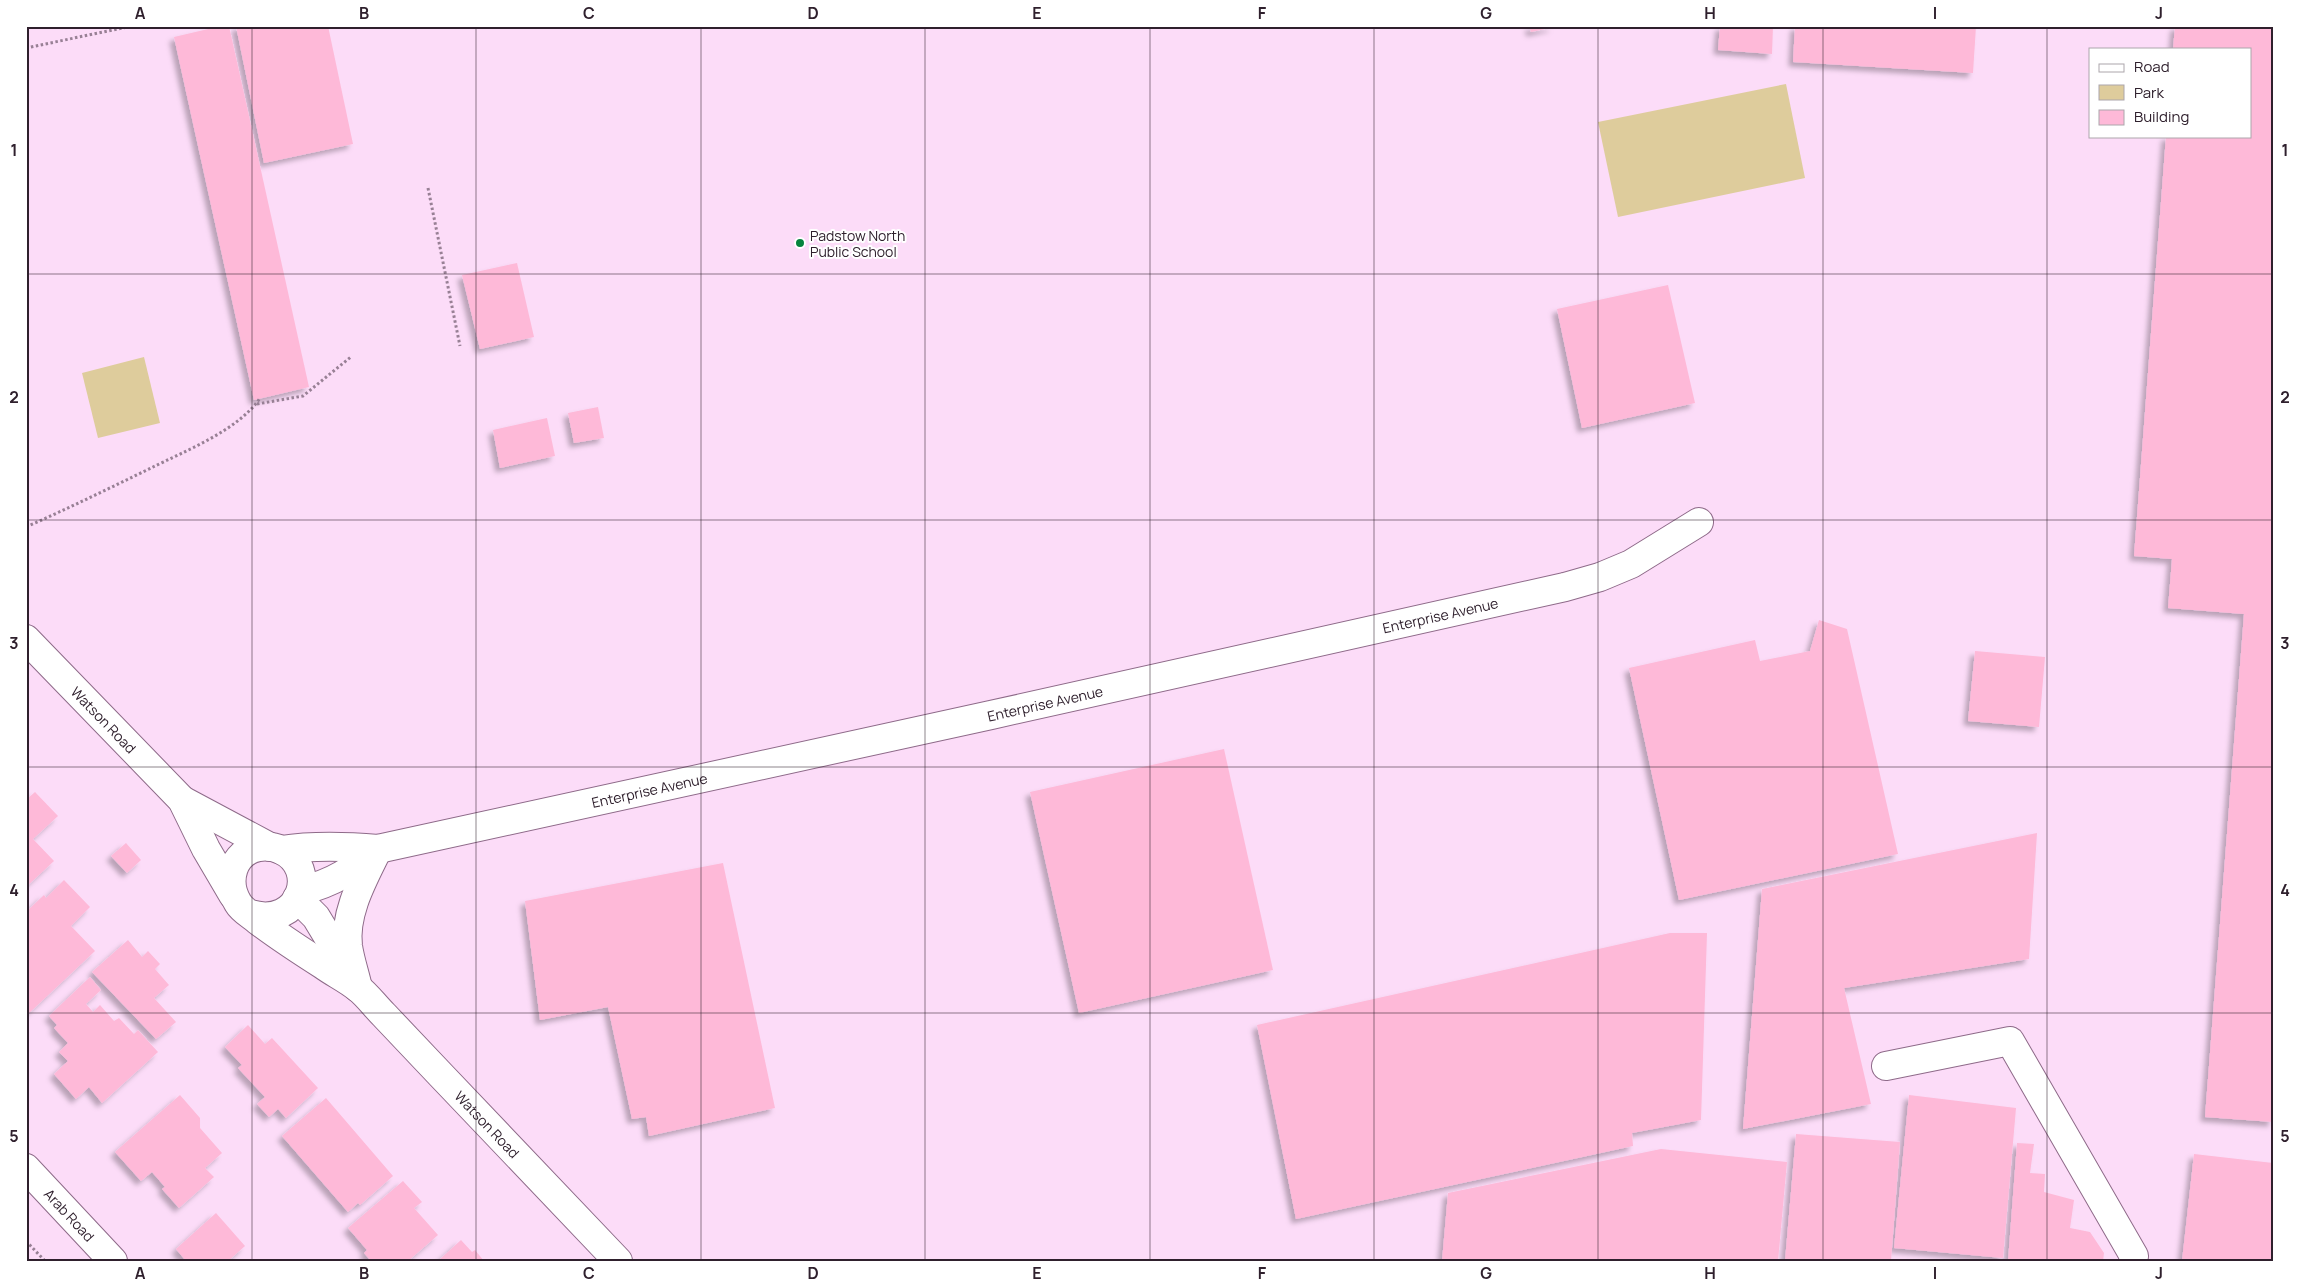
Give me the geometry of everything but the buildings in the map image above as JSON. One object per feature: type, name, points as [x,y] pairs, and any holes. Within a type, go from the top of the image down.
[{"type":"street","name":"Enterprise Avenue","points":[[276,848],[340,845],[378,849],[1565,587],[1631,564],[1699,522]]},
{"type":"street","name":"Watson Road","points":[[26,639],[182,800],[206,849],[241,904],[275,934],[358,988]]},
{"type":"street","name":"Watson Road","points":[[182,800],[276,848]]},
{"type":"street","points":[[276,848],[291,856],[297,865],[302,878],[299,894],[286,912],[275,917],[262,918],[241,904],[230,882],[233,869],[239,859],[248,851],[276,848]]},
{"type":"street","name":"Enterprise Avenue","points":[[299,894],[341,877],[378,849]]},
{"type":"street","points":[[358,988],[348,945],[348,928],[357,894],[378,849]]},
{"type":"street","name":"Watson Road","points":[[299,894],[316,918],[358,988],[618,1261]]},
{"type":"street","points":[[1886,1066],[2010,1041],[2134,1256],[2133,1261]]},
{"type":"street","name":"Arab Road","points":[[26,1168],[113,1261]]},
{"type":"path","points":[[26,48],[132,26]]},
{"type":"path","points":[[428,188],[460,346]]},
{"type":"path","points":[[256,404],[303,396],[352,356]]},
{"type":"path","points":[[26,526],[72,507],[214,437],[256,404],[260,398]]},
{"type":"path","points":[[26,1241],[45,1261]]},
{"type":"green space","points":[[1786,84],[1805,178],[1618,217],[1598,122]]},
{"type":"green space","points":[[144,357],[160,423],[98,438],[82,373]]},
{"type":"place","name":"Padstow North Public School","points":[[800,243]]}]
